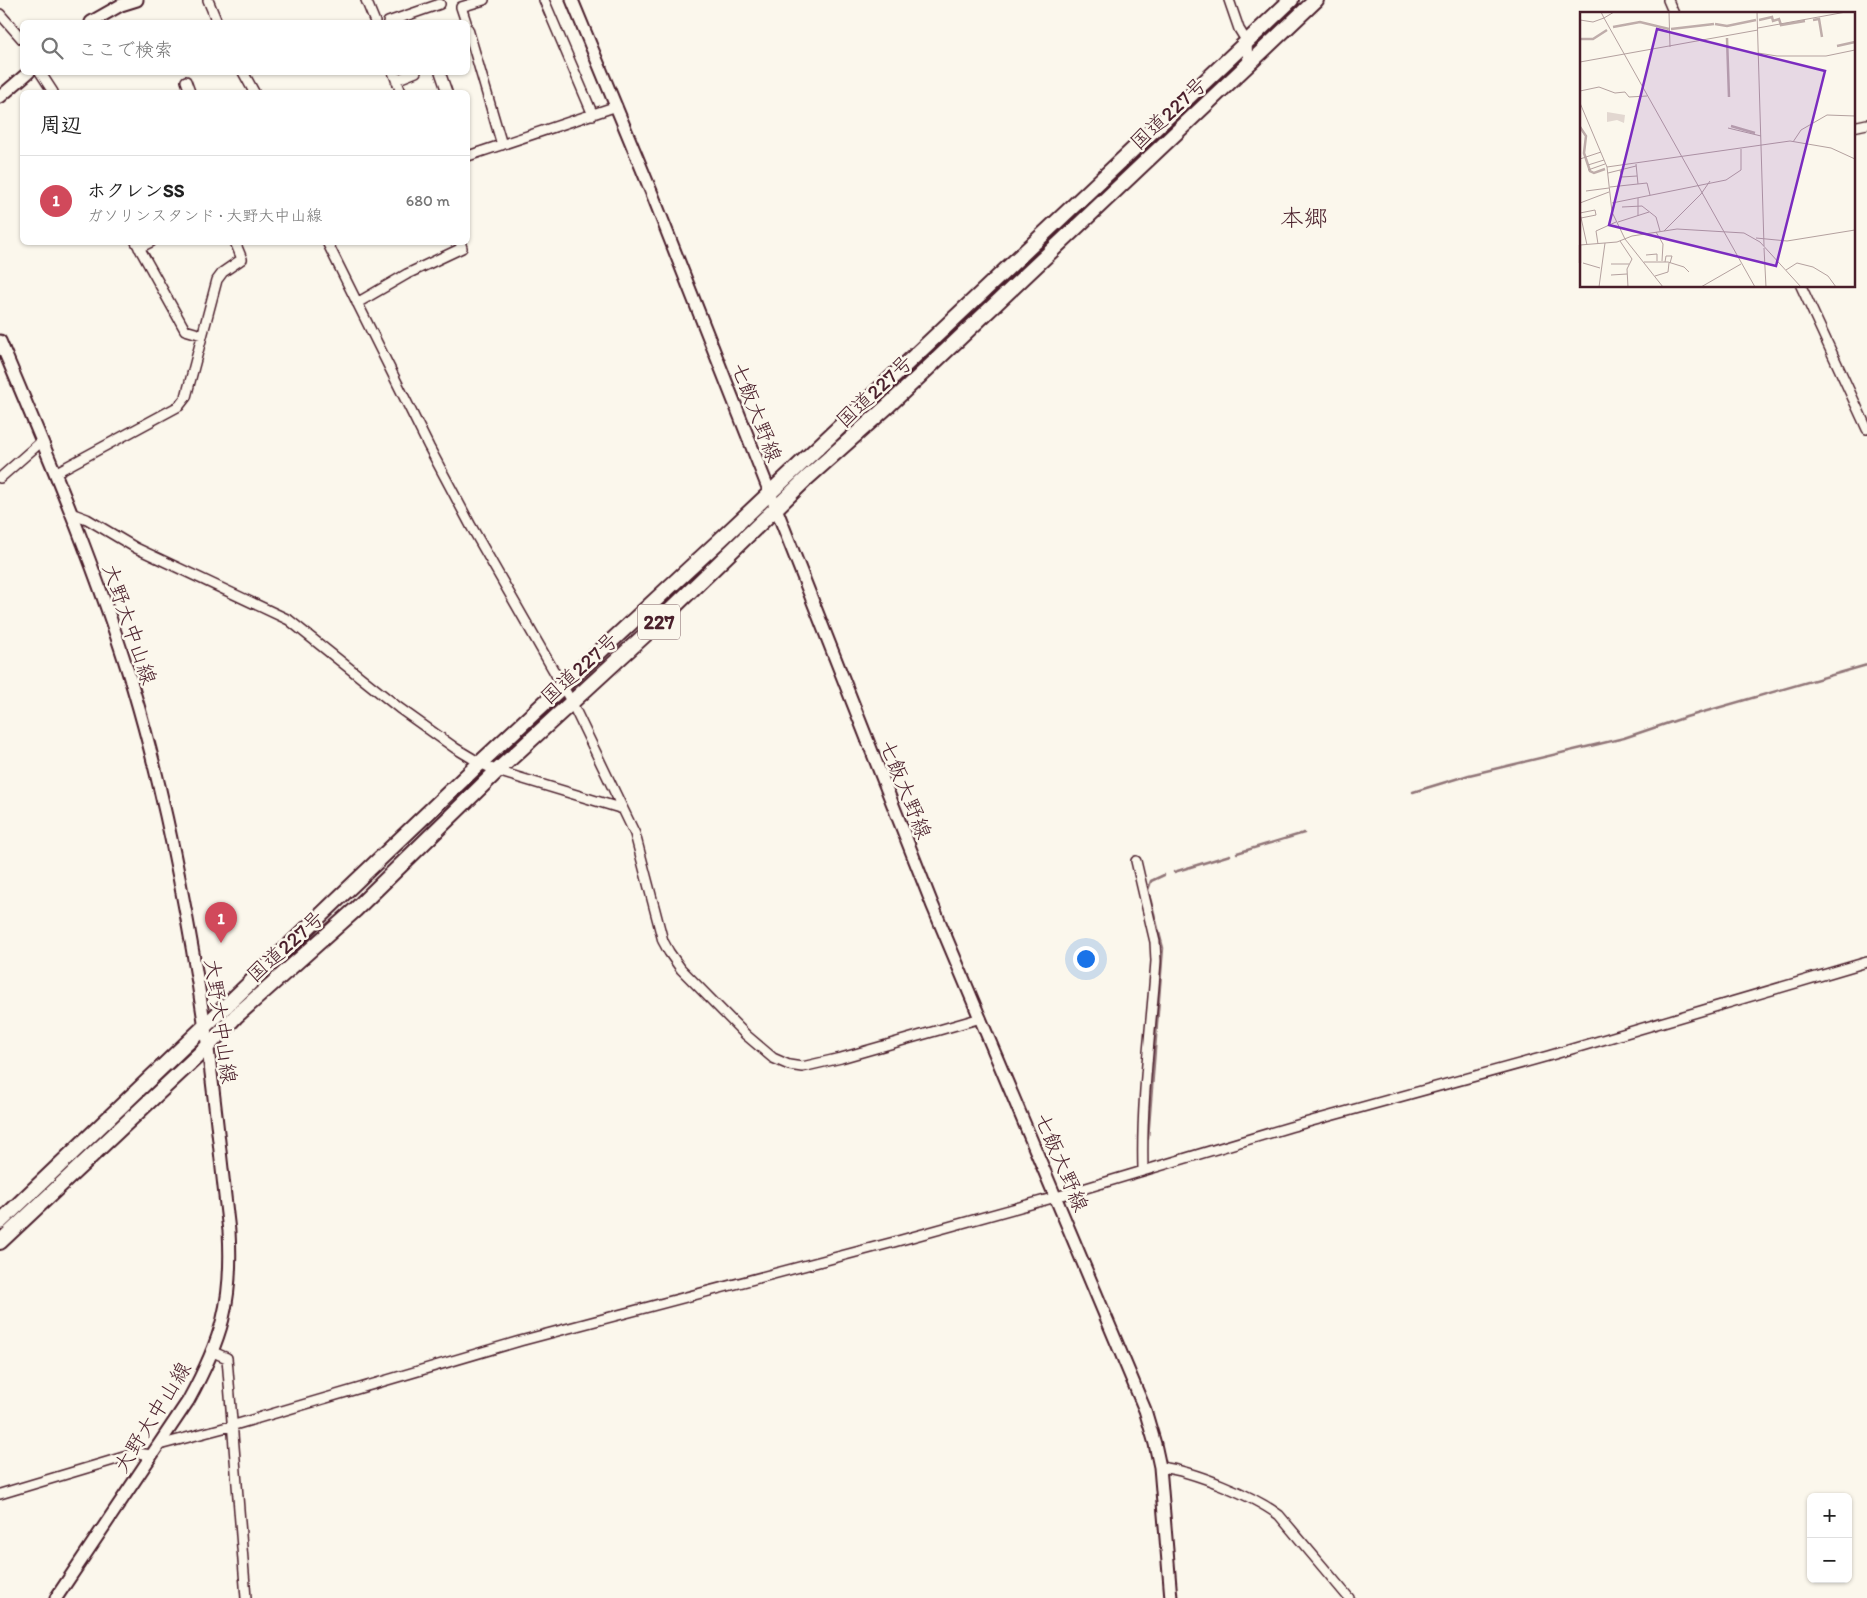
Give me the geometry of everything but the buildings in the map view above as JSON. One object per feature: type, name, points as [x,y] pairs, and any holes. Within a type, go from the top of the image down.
[{"type":"highway","name":"国道227号","points":[[0,1222],[480,763],[769,494],[1291,0]]},
{"type":"highway","name":"国道227号","points":[[0,1242],[208,1046],[236,1016],[355,910],[497,771],[661,620],[807,478],[889,405],[1316,0]]},
{"type":"main road","points":[[95,20],[121,5],[136,0]]},
{"type":"main road","name":"七飯大野線","points":[[572,0],[617,106],[932,904],[1145,1410],[1156,1444],[1160,1467],[1171,1598]]},
{"type":"main road","points":[[0,97],[26,75]]},
{"type":"main road","name":"大野大中山線","points":[[0,341],[71,513],[113,626],[149,747],[174,849],[205,1027],[229,1231],[230,1262],[226,1307],[213,1352],[188,1401],[56,1598]]},
{"type":"street","points":[[208,0],[216,20]]},
{"type":"street","points":[[366,0],[374,20]]},
{"type":"street","points":[[465,20],[462,7],[484,0]]},
{"type":"street","points":[[544,0],[593,115]]},
{"type":"street","points":[[1229,0],[1239,29],[1247,42],[1248,65]]},
{"type":"street","points":[[1668,0],[1673,12]]},
{"type":"street","points":[[394,20],[440,4]]},
{"type":"street","points":[[0,14],[20,37]]},
{"type":"street","points":[[471,53],[502,145]]},
{"type":"street","points":[[42,75],[52,90]]},
{"type":"street","points":[[245,75],[253,90]]},
{"type":"street","points":[[441,75],[447,90]]},
{"type":"street","points":[[394,76],[400,90]]},
{"type":"street","points":[[186,82],[189,90]]},
{"type":"street","points":[[470,155],[617,106]]},
{"type":"street","points":[[1854,127],[1867,124]]},
{"type":"street","points":[[138,245],[184,330],[202,335]]},
{"type":"street","points":[[55,473],[179,406],[186,397],[217,280],[223,272],[242,259],[236,245]]},
{"type":"street","points":[[328,245],[459,503],[571,701],[635,834],[663,941],[681,969],[739,1029],[773,1058],[802,1067],[841,1058],[981,1018]]},
{"type":"street","points":[[357,303],[407,274],[462,248],[461,245]]},
{"type":"street","points":[[1802,288],[1867,429]]},
{"type":"street","points":[[0,478],[42,441]]},
{"type":"street","points":[[71,513],[87,519],[136,548],[289,620],[399,708],[480,763],[497,771],[623,810]]},
{"type":"street","points":[[1136,861],[1155,942],[1156,961],[1153,1010],[1144,1088],[1142,1121],[1143,1169]]},
{"type":"street","points":[[0,1494],[155,1450],[520,1341],[1056,1197],[1143,1169],[1573,1049],[1867,962]]},
{"type":"street","points":[[213,1352],[227,1358],[246,1598]]},
{"type":"street","points":[[1160,1467],[1178,1469],[1266,1505],[1279,1515],[1349,1598]]},
{"type":"waterway","points":[[1413,792],[1469,775],[1624,738],[1686,717],[1867,665]]},
{"type":"waterway","points":[[1237,853],[1304,833]]},
{"type":"waterway","points":[[1174,872],[1230,855]]},
{"type":"waterway","points":[[1148,1139],[1163,948],[1148,890],[1151,881],[1164,875]]},
{"type":"place","name":"ホクレンSS","points":[[221,943]]},
{"type":"district","name":"本郷","points":[[1304,217]]}]
